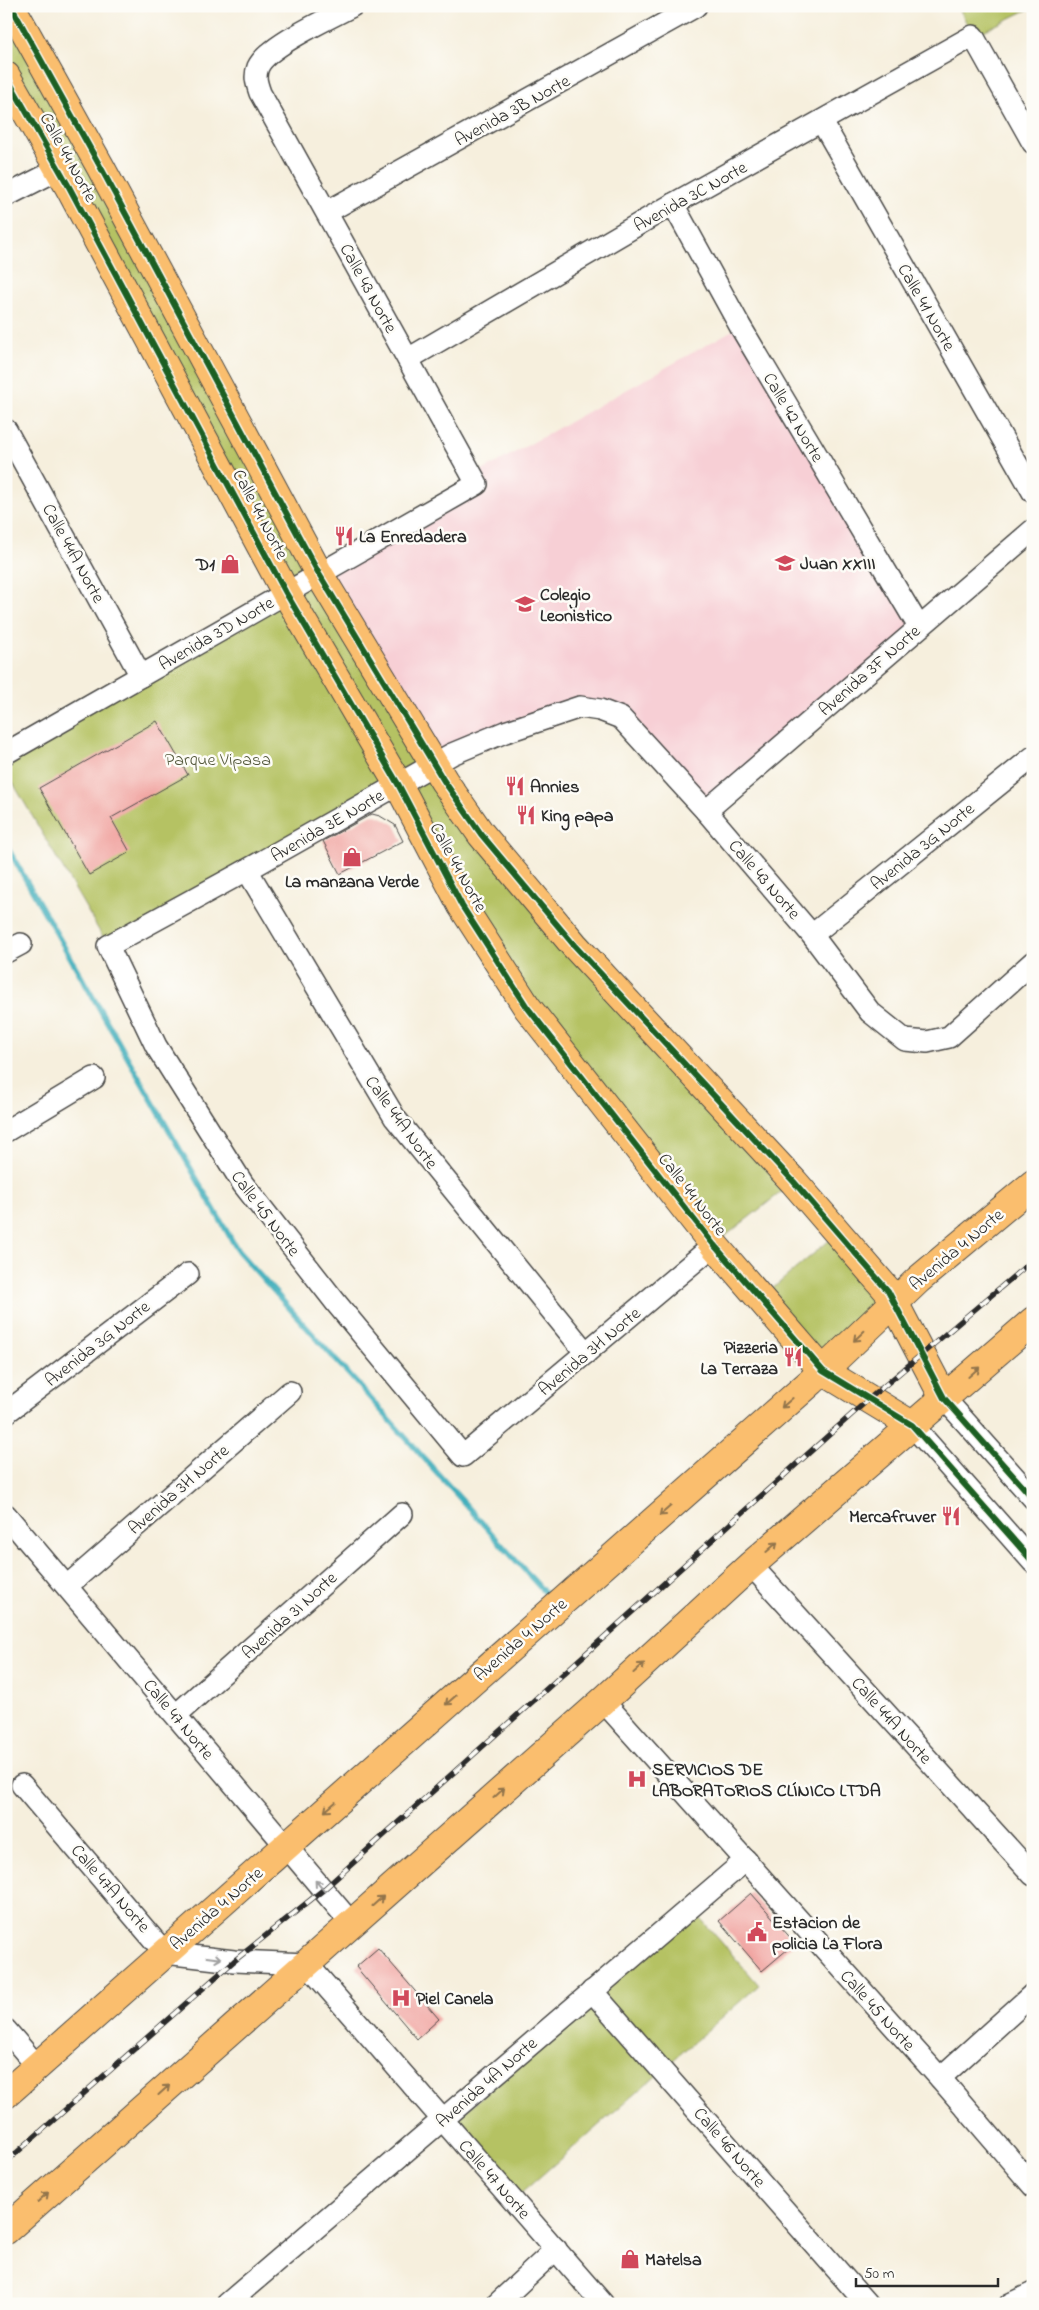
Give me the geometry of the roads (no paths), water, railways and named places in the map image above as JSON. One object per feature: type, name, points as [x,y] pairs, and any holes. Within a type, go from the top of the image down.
[{"type":"main road","name":"Calle 44 Norte","points":[[11,6],[106,177],[319,574],[433,765],[481,834],[574,944],[800,1189],[888,1291],[944,1398]]},
{"type":"main road","name":"Calle 44 Norte","points":[[6,76],[59,169],[286,593],[398,784],[462,906],[527,1007],[714,1245],[823,1371],[912,1425]]},
{"type":"main road","name":"Avenida 4 Norte","points":[[6,2094],[823,1371],[894,1302],[1033,1184]]},
{"type":"main road","points":[[6,2230],[603,1701],[751,1565],[1033,1320]]},
{"type":"street","name":"Calle 43 Norte","points":[[352,6],[279,46],[258,66],[255,78],[260,93],[477,484]]},
{"type":"street","name":"Avenida 3B Norte","points":[[327,212],[696,6]]},
{"type":"street","name":"Avenida 3C Norte","points":[[408,359],[673,204],[973,36],[1033,143]]},
{"type":"street","name":"Calle 41 Norte","points":[[822,122],[1033,492]]},
{"type":"street","points":[[6,196],[59,169]]},
{"type":"street","name":"Calle 42 Norte","points":[[673,204],[740,326],[919,627]]},
{"type":"street","name":"Calle 44A Norte","points":[[6,430],[141,676]]},
{"type":"street","name":"Avenida 3D Norte","points":[[6,753],[477,484]]},
{"type":"street","name":"Avenida 3F Norte","points":[[706,811],[1033,530]]},
{"type":"street","name":"Calle 43 Norte","points":[[580,707],[600,710],[620,718],[706,811],[812,935],[870,1012],[905,1040],[927,1042],[949,1037],[1033,962]]},
{"type":"street","name":"Avenida 3E Norte","points":[[108,946],[452,754],[505,732],[580,707]]},
{"type":"street","name":"Avenida 3G Norte","points":[[812,935],[1033,757]]},
{"type":"street","name":"Calle 44A Norte","points":[[247,870],[395,1118],[586,1353]]},
{"type":"street","name":"Calle 45 Norte","points":[[108,946],[156,1046],[243,1184],[337,1304],[462,1456]]},
{"type":"street","points":[[6,1132],[94,1078]]},
{"type":"street","name":"Avenida 3H Norte","points":[[462,1456],[714,1245]]},
{"type":"street","name":"Avenida 3G Norte","points":[[6,1413],[188,1274]]},
{"type":"street","name":"Avenida 3H Norte","points":[[66,1586],[290,1392]]},
{"type":"street","name":"Calle 44 Norte","points":[[944,1398],[1033,1498]]},
{"type":"street","name":"Calle 44 Norte","points":[[912,1425],[1033,1562]]},
{"type":"street","name":"Avenida 3I Norte","points":[[176,1715],[402,1514]]},
{"type":"street","name":"Calle 47 Norte","points":[[6,1515],[352,1924]]},
{"type":"street","name":"Calle 44A Norte","points":[[751,1565],[1033,1875]]},
{"type":"street","name":"Calle 45 Norte","points":[[603,1701],[746,1860],[818,1944],[940,2078],[1033,2186]]},
{"type":"street","name":"Calle 47A Norte","points":[[22,1785],[165,1953]]},
{"type":"street","name":"Avenida 4A Norte","points":[[227,2304],[746,1860]]},
{"type":"street","points":[[165,1953],[234,1961],[307,1964]]},
{"type":"street","name":"Calle 47 Norte","points":[[307,1964],[604,2304]]},
{"type":"street","name":"Calle 46 Norte","points":[[592,1991],[867,2304]]},
{"type":"street","points":[[940,2078],[1033,1994]]},
{"type":"street","points":[[6,2030],[37,2066]]},
{"type":"street","points":[[497,2304],[556,2249]]},
{"type":"street","points":[[1010,2304],[1033,2293]]},
{"type":"waterway","points":[[6,845],[238,1251],[545,1593]]},
{"type":"railway","points":[[6,2162],[234,1961],[323,1890],[870,1398],[1033,1260]]},
{"type":"place","name":"La Enredadera","points":[[344,536]]},
{"type":"place","name":"Juan XXIII","points":[[785,563]]},
{"type":"place","name":"D1","points":[[230,564]]},
{"type":"place","name":"Colegio Leonistico","points":[[525,604]]},
{"type":"place","name":"Annies","points":[[515,786]]},
{"type":"place","name":"King papa","points":[[526,815]]},
{"type":"place","name":"La manzana Verde","points":[[352,857]]},
{"type":"place","name":"Pizzeria La Terraza","points":[[793,1357]]},
{"type":"place","name":"Mercafruver","points":[[951,1516]]},
{"type":"place","name":"SERVICIOS DE LABORATORIOS CLÍNICO LTDA","points":[[637,1779]]},
{"type":"place","name":"Estacion de policia La Flora","points":[[757,1932]]},
{"type":"place","name":"Piel Canela","points":[[401,1998]]},
{"type":"place","name":"Matelsa","points":[[630,2259]]},
{"type":"park label","name":"Parque Vipasa","points":[[218,759]]}]
